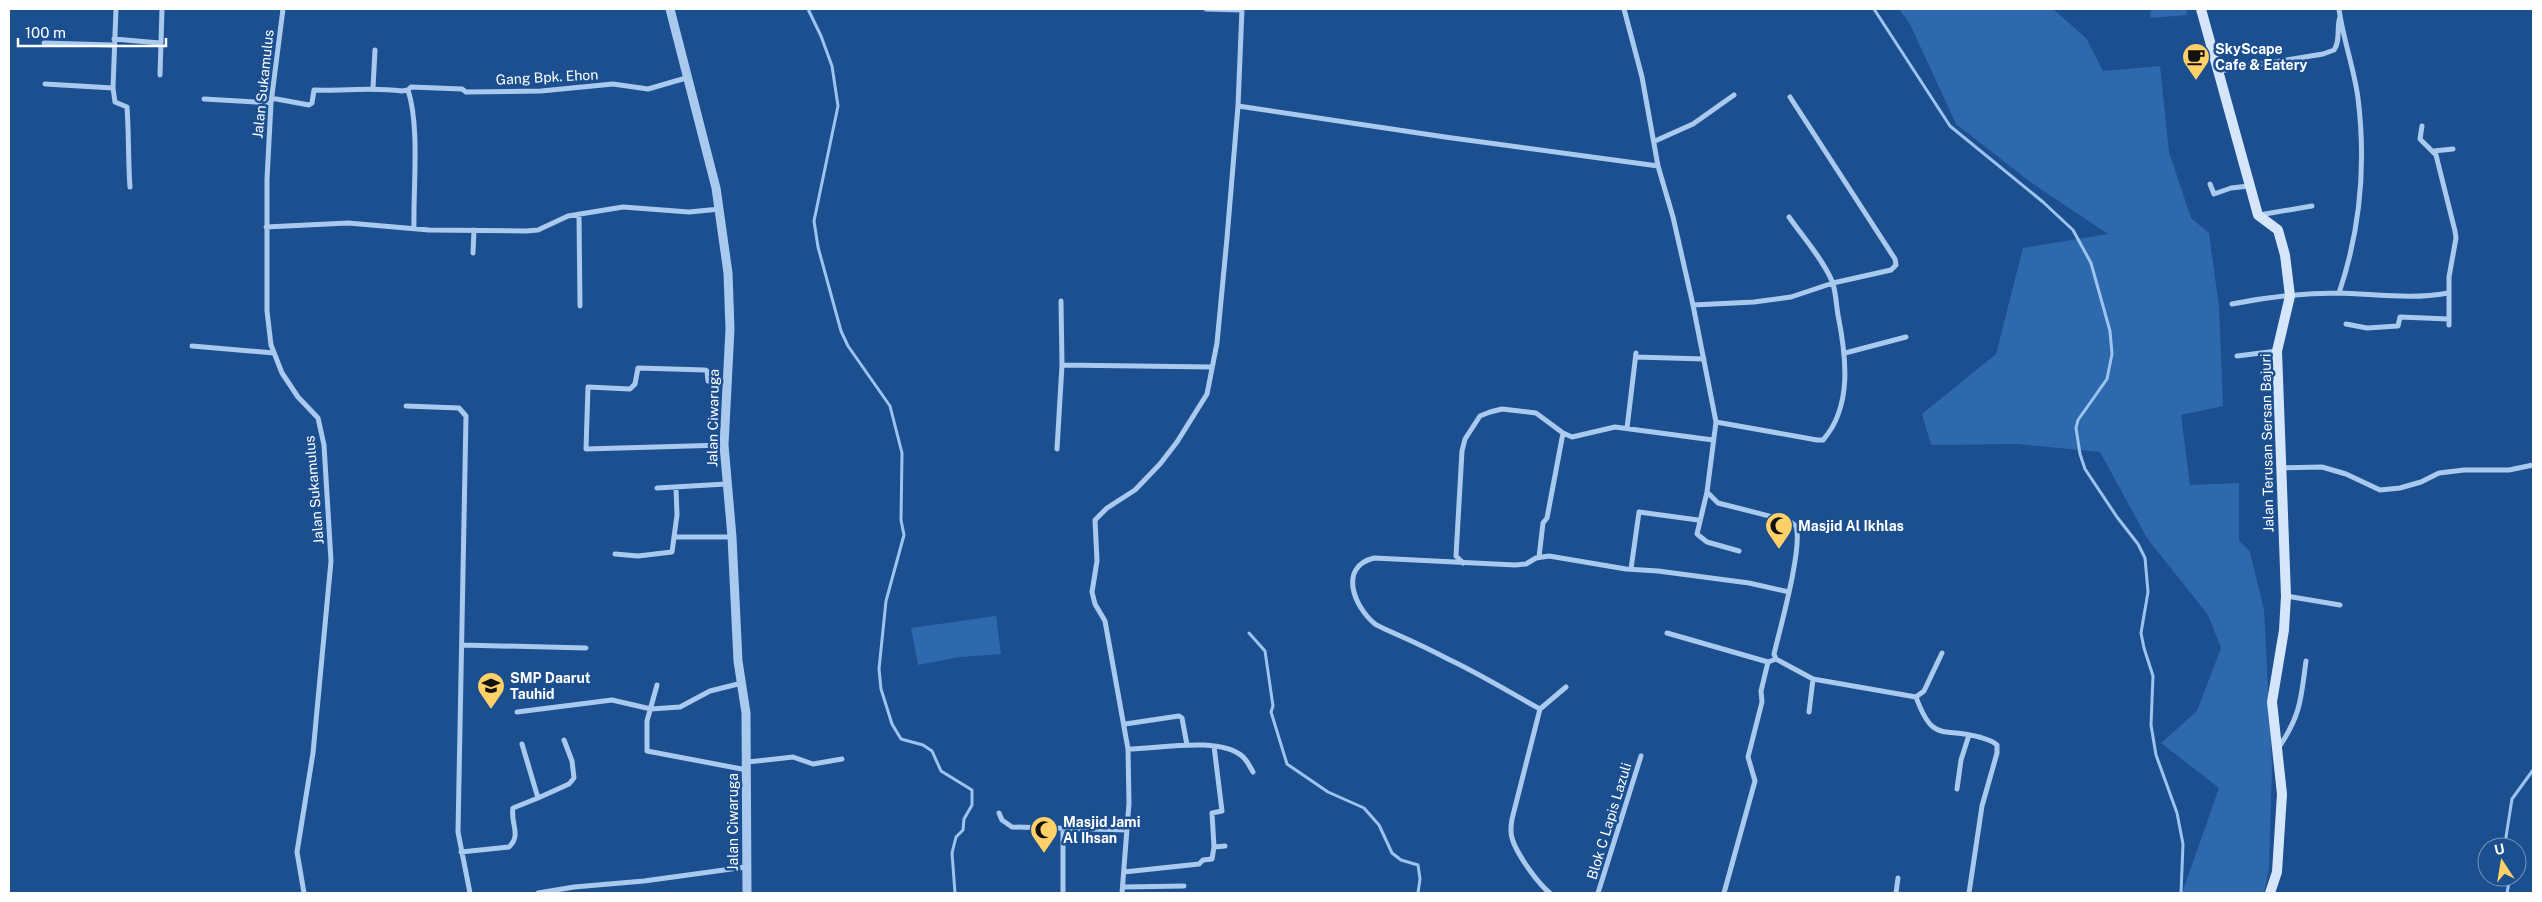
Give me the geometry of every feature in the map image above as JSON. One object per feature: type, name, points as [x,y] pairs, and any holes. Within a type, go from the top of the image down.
[{"type":"main road","points":[[2201,9],[2258,215]]},
{"type":"main road","name":"Jalan Terusan Sersan Bajuri","points":[[2258,215],[2278,230],[2285,255],[2290,296],[2277,351],[2286,596],[2284,630],[2272,702],[2282,794],[2280,850],[2277,872],[2270,893]]},
{"type":"street","points":[[116,9],[113,42],[113,88],[115,102],[127,107],[129,137],[127,152],[130,187]]},
{"type":"street","points":[[160,75],[162,9]]},
{"type":"street","name":"Jalan Sukamulus","points":[[282,9],[271,100],[266,228],[267,311],[271,345],[282,373],[298,397],[318,418],[324,445],[331,561],[326,633],[313,753],[297,852],[304,893]]},
{"type":"street","name":"Jalan Ciwaruga","points":[[670,9],[720,209],[728,273],[730,329],[724,445],[732,537],[738,661],[746,713],[747,893]]},
{"type":"street","points":[[1184,886],[1122,890],[1127,830],[1128,749],[1125,724],[1104,621],[1095,604],[1092,592],[1097,561],[1095,520],[1107,508],[1135,490],[1166,457],[1207,394],[1217,343],[1238,106],[1242,9],[1206,9]]},
{"type":"street","points":[[1624,9],[1642,77],[1658,166],[1673,217],[1693,305],[1716,422],[1707,492],[1698,520],[1697,534],[1702,540],[1740,551]]},
{"type":"street","points":[[2339,9],[2354,74],[2361,133],[2358,214],[2351,254],[2339,293]]},
{"type":"street","points":[[2218,71],[2323,54],[2334,50],[2338,40],[2337,25],[2340,17]]},
{"type":"street","points":[[44,43],[160,43]]},
{"type":"street","points":[[373,88],[375,50]]},
{"type":"street","name":"Gang Bpk. Ehon","points":[[271,100],[309,105],[312,102],[314,90],[373,88],[402,91],[408,90],[411,87],[462,89],[466,92],[541,91],[613,84],[648,89],[686,78]]},
{"type":"street","points":[[45,84],[113,88]]},
{"type":"street","points":[[408,90],[413,106],[414,228]]},
{"type":"street","points":[[1655,141],[1693,124],[1734,95]]},
{"type":"street","points":[[1693,305],[1754,302],[1791,297],[1833,283],[1891,270],[1896,262],[1790,97]]},
{"type":"street","points":[[204,98],[271,100]]},
{"type":"street","points":[[1238,106],[1658,166]]},
{"type":"street","points":[[2346,324],[2370,328],[2398,326],[2400,317],[2449,322],[2448,293],[2456,238],[2440,167],[2434,151],[2420,139],[2422,126]]},
{"type":"street","points":[[2434,151],[2453,149]]},
{"type":"street","points":[[2210,184],[2214,194],[2231,188],[2249,186]]},
{"type":"street","points":[[2258,215],[2312,206]]},
{"type":"street","points":[[266,228],[348,223],[429,230],[538,230],[568,216],[624,207],[689,212],[720,209]]},
{"type":"street","points":[[579,214],[580,306]]},
{"type":"street","points":[[1716,422],[1823,440],[1836,417],[1844,386],[1845,353],[1833,283],[1789,217]]},
{"type":"street","points":[[473,253],[474,230]]},
{"type":"street","points":[[2232,304],[2299,294],[2339,293],[2411,298],[2448,293]]},
{"type":"street","points":[[1057,449],[1062,365],[1061,301]]},
{"type":"street","points":[[1845,353],[1906,337]]},
{"type":"street","points":[[192,346],[274,353]]},
{"type":"street","points":[[2237,356],[2277,351]]},
{"type":"street","points":[[1627,428],[1636,355],[1704,359]]},
{"type":"street","points":[[1062,365],[1211,367]]},
{"type":"street","points":[[724,445],[586,449],[586,414],[588,388],[630,389],[635,384],[638,368],[705,370],[707,371],[708,381],[727,380]]},
{"type":"street","points":[[406,406],[459,408],[466,416],[459,761],[461,852],[470,893]]},
{"type":"street","points":[[1462,563],[1456,556],[1462,451],[1469,431],[1480,416],[1502,409],[1536,413],[1563,433],[1572,437],[1610,427],[1714,440]]},
{"type":"street","points":[[1539,557],[1542,523],[1547,518],[1563,433]]},
{"type":"street","points":[[2280,468],[2322,467],[2346,474],[2380,490],[2400,488],[2421,482],[2439,473],[2464,470],[2509,470],[2533,465]]},
{"type":"street","points":[[657,488],[726,484]]},
{"type":"street","points":[[615,554],[638,556],[672,552],[675,537],[676,488]]},
{"type":"street","points":[[1707,492],[1718,503],[1789,521],[1796,526],[1797,543],[1789,592],[1774,654],[1776,659],[1813,678],[1916,697],[1924,691],[1942,653]]},
{"type":"street","points":[[1631,570],[1639,512],[1698,520]]},
{"type":"street","points":[[675,537],[732,537]]},
{"type":"street","points":[[1540,709],[1457,663],[1376,624],[1364,610],[1354,592],[1353,574],[1363,561],[1374,558],[1515,565],[1539,557],[1568,559],[1631,570],[1688,575],[1789,592]]},
{"type":"street","points":[[2286,596],[2340,605]]},
{"type":"street","points":[[1667,633],[1768,662],[1776,659]]},
{"type":"street","points":[[462,645],[586,648]]},
{"type":"street","points":[[2277,750],[2296,719],[2300,706],[2306,661]]},
{"type":"street","points":[[1724,893],[1755,781],[1748,757],[1762,702],[1761,691],[1768,662]]},
{"type":"street","points":[[1809,712],[1813,678]]},
{"type":"street","points":[[517,712],[612,700],[651,709],[680,707],[710,691],[742,683]]},
{"type":"street","points":[[658,686],[646,732],[647,751],[747,766],[793,757],[812,764],[842,759]]},
{"type":"street","points":[[1550,893],[1519,854],[1512,839],[1511,830],[1512,819],[1540,709],[1566,686]]},
{"type":"street","points":[[1916,697],[1926,719],[1935,730],[1949,734],[1969,734],[1991,740],[1998,747],[1982,806],[1969,893]]},
{"type":"street","points":[[1125,724],[1178,716],[1182,718],[1186,745]]},
{"type":"street","points":[[1957,789],[1961,760],[1969,734]]},
{"type":"street","points":[[461,852],[509,847],[515,842],[516,836],[513,808],[569,784],[574,778],[572,761],[564,740]]},
{"type":"street","points":[[522,744],[538,798]]},
{"type":"street","points":[[1128,749],[1186,745],[1214,746],[1232,751],[1243,757],[1253,772]]},
{"type":"street","points":[[1124,872],[1199,864],[1203,860],[1212,859],[1214,847],[1212,813],[1222,811],[1214,746]]},
{"type":"street","name":"Blok C Lapis Lazuli","points":[[1598,893],[1641,756]]},
{"type":"street","points":[[999,813],[1002,820],[1012,827],[1127,830]]},
{"type":"street","points":[[1063,828],[1063,893]]},
{"type":"street","points":[[1214,847],[1225,846]]},
{"type":"street","points":[[538,893],[746,867]]},
{"type":"street","points":[[1896,893],[1898,878]]},
{"type":"shaded area","points":[[1899,9],[2053,9],[2086,38],[2103,71],[2160,66],[2169,152],[2191,218],[2209,233],[2219,307],[2223,406],[2181,415],[2190,485],[2239,483],[2239,540],[2250,552],[2264,610],[2272,767],[2269,868],[2264,893],[2182,893],[2219,788],[2161,743],[2197,711],[2221,648],[2208,615],[2147,538],[2100,452],[2017,444],[1931,445],[1922,414],[1996,354],[2023,248],[2108,234],[2033,184],[1956,124],[1910,24]]},
{"type":"shaded area","points":[[2151,9],[2186,9],[2187,15],[2150,18]]},
{"type":"shaded area","points":[[996,616],[1001,654],[960,657],[918,665],[911,628]]},
{"type":"waterway","points":[[808,9],[821,36],[832,66],[838,106],[814,221],[818,247],[841,331],[848,346],[890,406],[902,453],[901,520],[904,535],[886,601],[879,669],[881,689],[892,724],[901,739],[923,745],[932,751],[941,771],[972,790],[972,805],[964,819],[963,830],[956,837],[952,853],[955,893]]},
{"type":"waterway","points":[[1874,9],[1950,126],[2043,202],[2073,230],[2091,263],[2110,331],[2112,354],[2107,379],[2078,420],[2076,428],[2080,454],[2085,469],[2117,517],[2138,544],[2145,558],[2148,592],[2141,633],[2153,676],[2151,725],[2156,755],[2177,813],[2183,844],[2181,893]]},
{"type":"waterway","points":[[1249,633],[1265,651],[1273,706],[1271,712],[1287,764],[1328,792],[1364,808],[1379,825],[1392,853],[1401,860],[1418,865],[1420,879],[1418,893]]},
{"type":"waterway","points":[[2506,837],[2512,799],[2533,770]]},
{"type":"waterway","points":[[2507,893],[2508,887]]},
{"type":"place","name":"SkyScape Cafe & Eatery","points":[[2196,81]]},
{"type":"place","name":"Masjid Al Ikhlas","points":[[1779,550]]},
{"type":"place","name":"SMP Daarut Tauhid","points":[[491,710]]},
{"type":"place","name":"Masjid Jami Al Ihsan","points":[[1044,854]]}]
